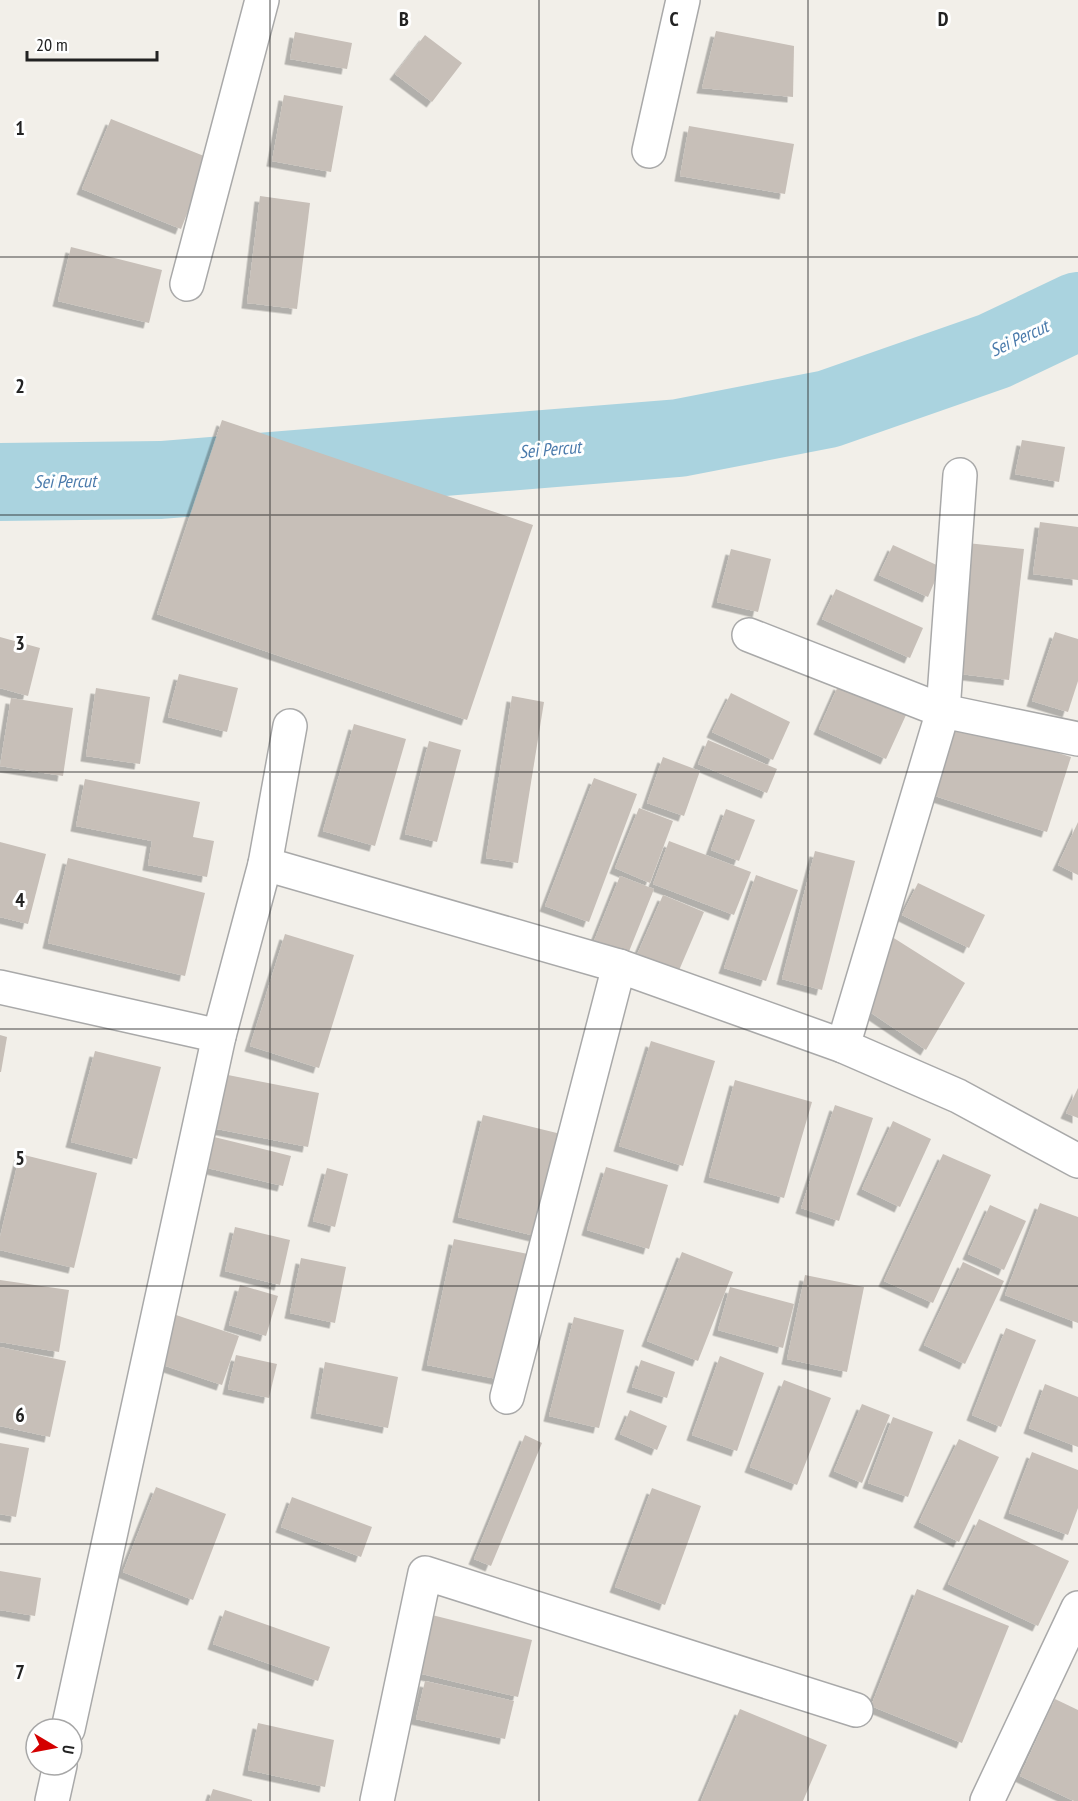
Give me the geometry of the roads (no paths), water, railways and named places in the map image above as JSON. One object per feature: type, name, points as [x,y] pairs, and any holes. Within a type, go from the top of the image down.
[{"type":"street","points":[[187,284],[262,0]]},
{"type":"street","points":[[649,151],[683,0]]},
{"type":"street","points":[[843,1046],[943,711],[960,475]]},
{"type":"street","points":[[749,635],[943,711],[1078,739]]},
{"type":"street","points":[[71,1717],[219,1036],[265,864],[290,726]]},
{"type":"street","points":[[265,864],[619,966],[843,1046],[958,1096],[1078,1161]]},
{"type":"street","points":[[507,1397],[619,966]]},
{"type":"street","points":[[0,987],[219,1036]]},
{"type":"street","points":[[377,1801],[425,1573],[856,1710]]},
{"type":"street","points":[[987,1801],[1078,1608]]},
{"type":"street","points":[[52,1801],[57,1777]]},
{"type":"waterway","name":"Sei Percut","points":[[0,482],[161,480],[679,438],[828,409],[994,351],[1078,311]]}]
